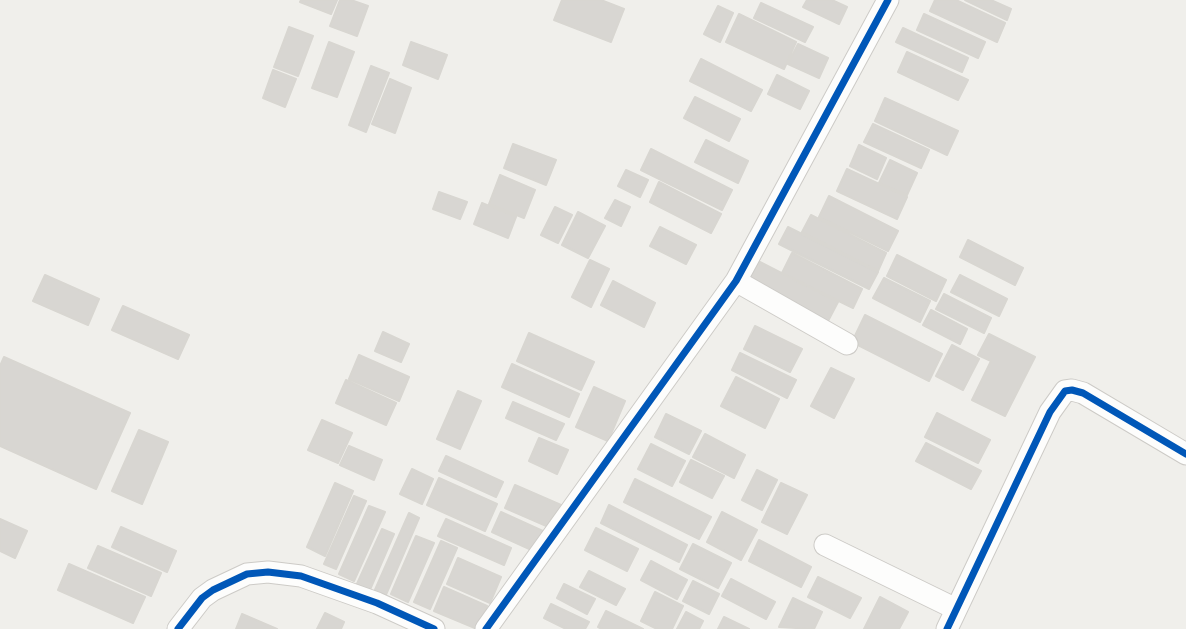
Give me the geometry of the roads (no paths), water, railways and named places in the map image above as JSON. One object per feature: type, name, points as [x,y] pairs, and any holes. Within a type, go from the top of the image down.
[{"type":"street","points":[[486,629],[736,281],[888,0]]},
{"type":"street","points":[[736,281],[847,344]]},
{"type":"street","points":[[947,629],[1050,412],[1065,391],[1072,390],[1095,399],[1186,454]]},
{"type":"street","points":[[825,545],[957,609]]},
{"type":"street","points":[[178,629],[202,598],[213,590],[247,574],[268,572],[301,576],[377,603],[433,629]]}]
